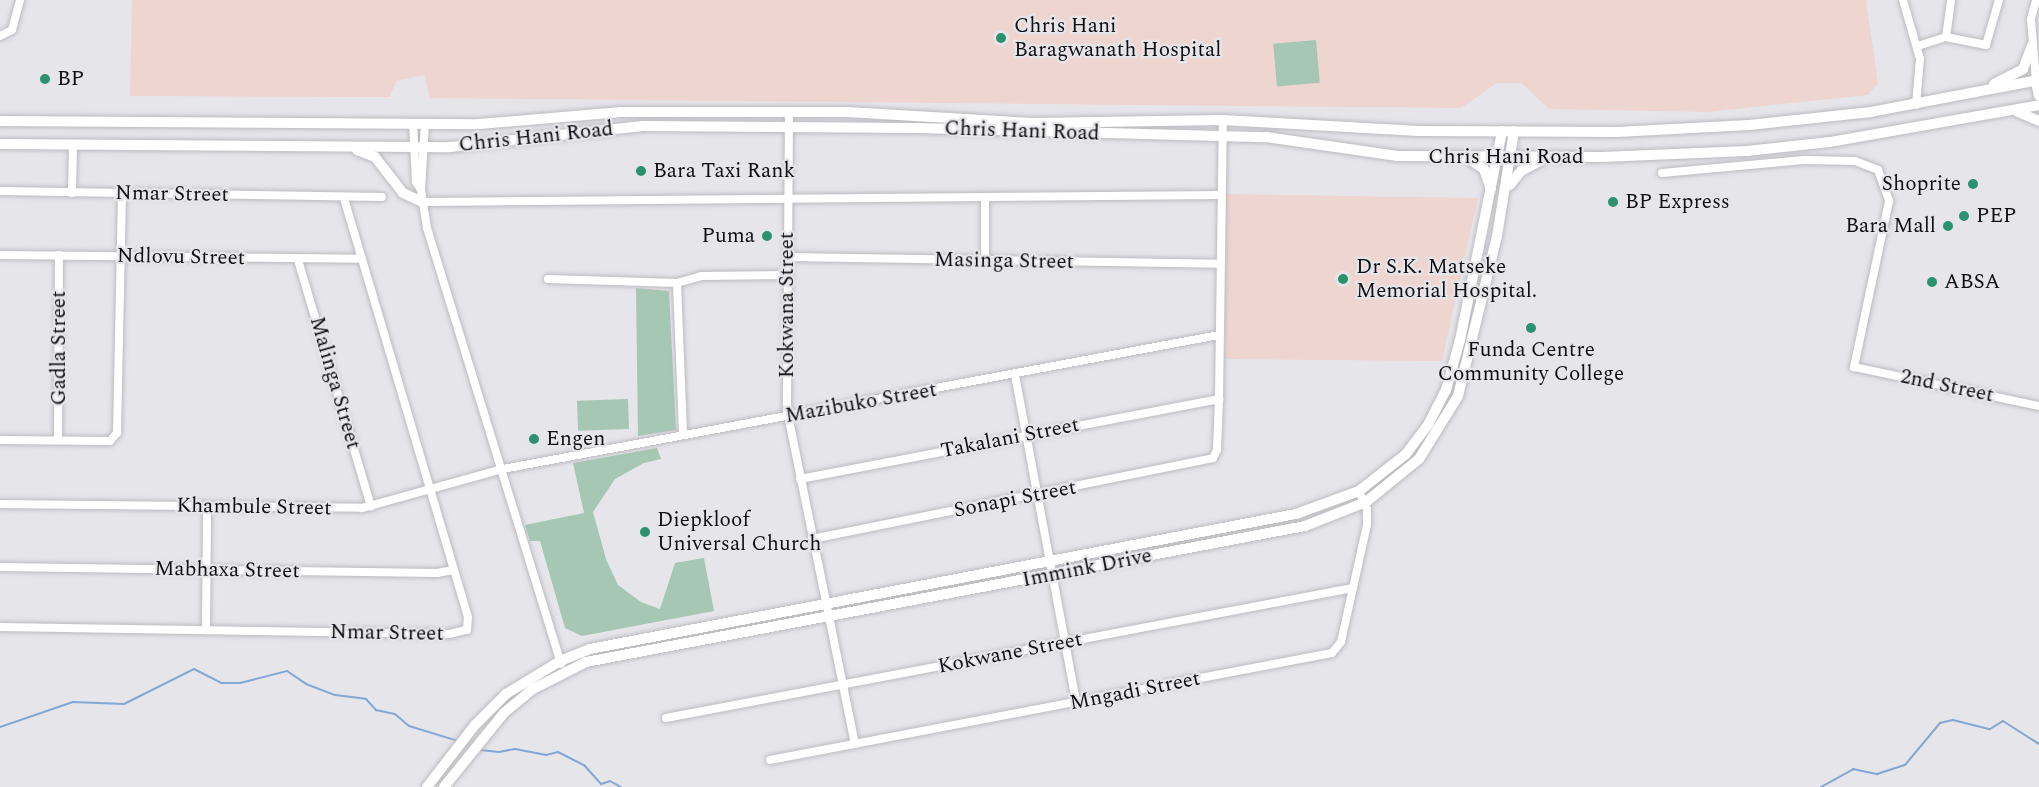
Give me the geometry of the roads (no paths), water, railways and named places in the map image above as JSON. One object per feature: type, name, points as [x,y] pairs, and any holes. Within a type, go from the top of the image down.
[{"type":"main road","points":[[1978,92],[2018,73],[2030,57],[2032,46]]},
{"type":"main road","points":[[2038,81],[2039,96]]},
{"type":"main road","name":"Chris Hani Road","points":[[0,121],[514,123],[621,112],[789,112],[917,114],[1033,123],[1223,120],[1419,131],[1706,128],[1916,105],[2038,81]]},
{"type":"main road","name":"Chris Hani Road","points":[[0,144],[463,146],[643,126],[938,128],[1042,134],[1266,137],[1398,156],[1550,157],[1747,151],[1841,140],[2039,105]]},
{"type":"main road","points":[[2009,110],[2032,115],[2039,121]]},
{"type":"main road","points":[[726,112],[778,118],[789,128]]},
{"type":"main road","points":[[1492,192],[1508,131]]},
{"type":"main road","name":"Immink Drive","points":[[444,787],[504,713],[562,666],[1305,526],[1366,502],[1419,459],[1458,396],[1506,193],[1512,157],[1508,131]]},
{"type":"main road","points":[[348,147],[375,157],[403,194],[422,202]]},
{"type":"main road","points":[[1462,156],[1481,165],[1492,192]]},
{"type":"main road","points":[[1506,193],[1516,174],[1550,157]]},
{"type":"main road","name":"Immink Drive","points":[[427,787],[462,742],[506,694],[607,644],[1296,514],[1359,491],[1406,454],[1428,425],[1446,390],[1460,340],[1492,192]]},
{"type":"street","points":[[0,36],[12,30],[20,0]]},
{"type":"street","points":[[1903,0],[1917,46],[1921,76],[1916,105]]},
{"type":"street","points":[[1946,37],[1951,0]]},
{"type":"street","points":[[1917,46],[1946,37],[1986,45],[1999,0]]},
{"type":"street","points":[[2036,0],[2039,9]]},
{"type":"street","points":[[2036,0],[2031,12],[2032,46],[2038,81]]},
{"type":"street","name":"Kokwana Street","points":[[789,112],[788,416],[841,685],[855,743]]},
{"type":"street","points":[[1219,399],[1223,120]]},
{"type":"street","points":[[413,123],[420,146]]},
{"type":"street","points":[[425,123],[420,146],[422,202],[562,666]]},
{"type":"street","points":[[72,193],[73,145]]},
{"type":"street","name":"2nd Street","points":[[1662,173],[1806,160],[1855,161],[1878,170],[1889,201],[1854,367],[2039,406]]},
{"type":"street","name":"Nmar Street","points":[[0,191],[382,197]]},
{"type":"street","points":[[0,440],[110,441],[117,433],[122,194]]},
{"type":"street","points":[[422,202],[1221,195]]},
{"type":"street","points":[[986,197],[986,260]]},
{"type":"street","name":"Nmar Street","points":[[0,627],[459,634],[469,623],[344,198]]},
{"type":"street","name":"Ndlovu Street","points":[[0,255],[363,259]]},
{"type":"street","name":"Gadla Street","points":[[58,440],[59,255]]},
{"type":"street","name":"Masinga Street","points":[[788,257],[1220,264]]},
{"type":"street","name":"Malinga Street","points":[[298,260],[371,506]]},
{"type":"street","points":[[548,279],[677,284],[701,276],[787,275]]},
{"type":"street","points":[[677,284],[683,435]]},
{"type":"street","name":"Mazibuko Street","points":[[503,469],[1219,335]]},
{"type":"street","points":[[1015,375],[1076,702]]},
{"type":"street","name":"Takalani Street","points":[[800,479],[1025,434],[1219,399]]},
{"type":"street","name":"Sonapi Street","points":[[812,539],[1207,462],[1215,455],[1219,399]]},
{"type":"street","name":"Khambule Street","points":[[0,504],[207,507],[371,506],[503,469]]},
{"type":"street","points":[[1359,491],[1366,502]]},
{"type":"street","name":"Mngadi Street","points":[[770,760],[1332,653],[1341,642],[1367,525],[1366,502]]},
{"type":"street","points":[[206,629],[207,507]]},
{"type":"street","name":"Mabhaxa Street","points":[[0,567],[454,570]]},
{"type":"street","name":"Kokwane Street","points":[[666,718],[1353,588]]},
{"type":"waterway","points":[[0,727],[73,702],[124,704],[194,669],[221,683],[240,683],[287,671],[306,684],[335,695],[366,699],[376,710],[395,714],[409,726],[458,741]]},
{"type":"waterway","points":[[1821,787],[1853,769],[1877,774],[1905,765],[1940,723],[1953,720],[1990,729],[2003,721],[2039,744]]},
{"type":"waterway","points":[[480,750],[499,752],[515,749],[546,755],[558,752],[584,765],[601,784],[610,781],[621,787]]},
{"type":"place","name":"Chris Hani Baragwanath Hospital","points":[[1001,38]]},
{"type":"place","name":"BP","points":[[45,79]]},
{"type":"place","name":"Bara Taxi Rank","points":[[641,171]]},
{"type":"place","name":"Shoprite","points":[[1973,184]]},
{"type":"place","name":"BP Express","points":[[1613,202]]},
{"type":"place","name":"PEP","points":[[1964,216]]},
{"type":"place","name":"Bara Mall","points":[[1948,226]]},
{"type":"place","name":"Puma","points":[[767,236]]},
{"type":"place","name":"Dr S.K. Matseke Memorial Hospital.","points":[[1343,279]]},
{"type":"place","name":"ABSA","points":[[1932,282]]},
{"type":"place","name":"Funda Centre Community College","points":[[1531,328]]},
{"type":"place","name":"Engen","points":[[534,439]]},
{"type":"place","name":"Diepkloof Universal Church","points":[[645,532]]}]
